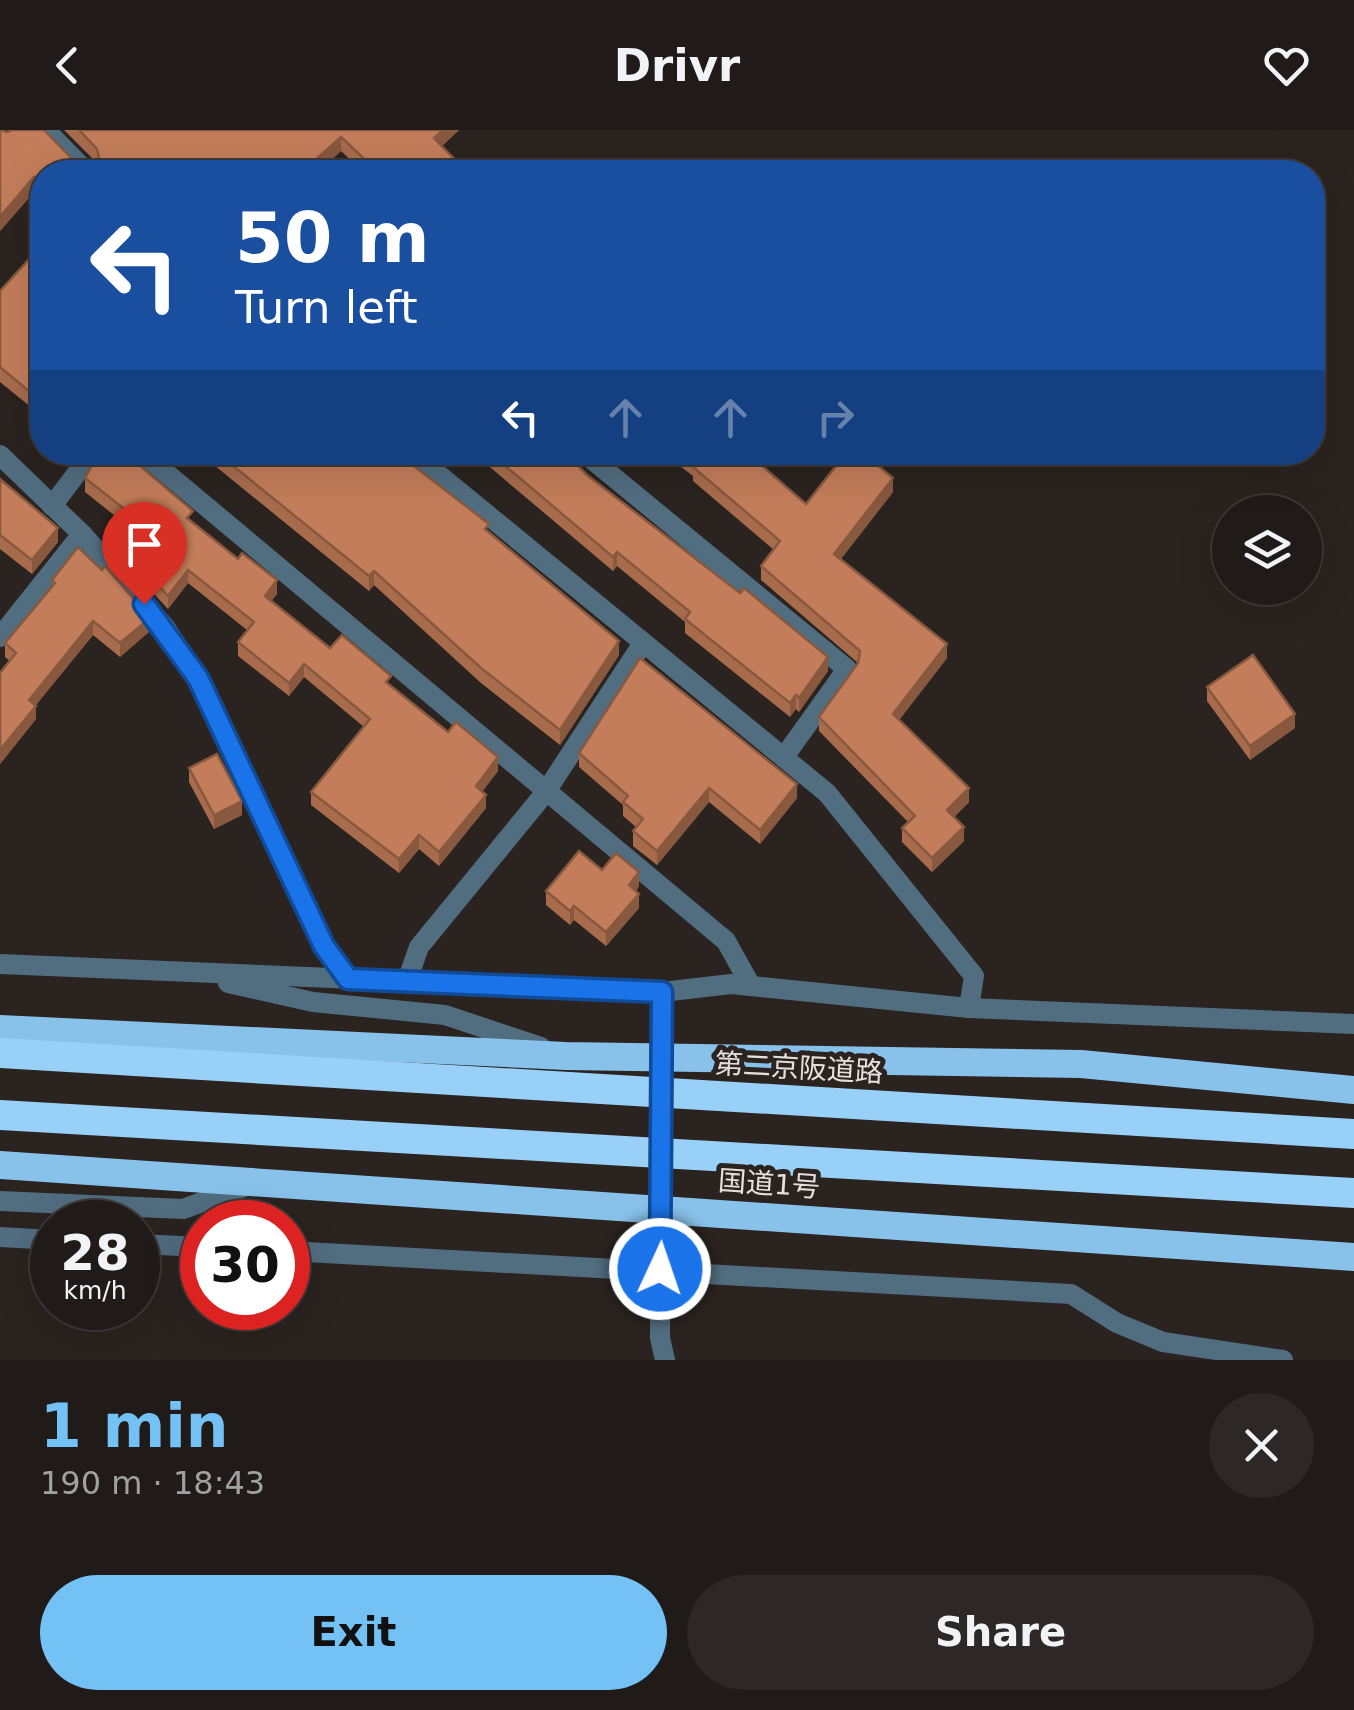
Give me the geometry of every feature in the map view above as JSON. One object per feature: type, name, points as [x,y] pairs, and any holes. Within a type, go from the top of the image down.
[{"type":"highway","points":[[0,1029],[566,1056],[1081,1064],[1354,1090]]},
{"type":"highway","name":"第二京阪道路","points":[[0,1053],[1354,1134]]},
{"type":"highway","points":[[0,1116],[1354,1192]]},
{"type":"highway","name":"国道1号","points":[[0,1165],[1354,1257]]},
{"type":"street","points":[[0,455],[82,534],[165,627],[198,678],[324,946],[348,979]]},
{"type":"street","points":[[52,506],[83,465]]},
{"type":"street","points":[[157,465],[726,941],[751,986]]},
{"type":"street","points":[[429,465],[827,793],[974,976],[969,1008]]},
{"type":"street","points":[[598,465],[847,669],[784,757]]},
{"type":"street","points":[[1,635],[82,534]]},
{"type":"street","points":[[407,981],[420,947],[545,793],[643,642]]},
{"type":"street","points":[[0,964],[662,992],[731,984],[969,1008],[1354,1024]]},
{"type":"street","points":[[177,972],[313,1002],[445,1015],[566,1056]]},
{"type":"street","points":[[662,992],[660,1338],[665,1360]]},
{"type":"street","points":[[0,1201],[183,1208],[260,1180]]},
{"type":"street","points":[[0,1237],[30,1239]]},
{"type":"street","points":[[310,1252],[1070,1294],[1117,1323],[1163,1342],[1284,1360]]},
{"type":"lane","points":[[47,130],[76,160]]},
{"type":"building","points":[[0,130],[44,130],[73,160],[30,160],[30,182],[0,217]]},
{"type":"building","points":[[79,130],[443,130],[434,138],[455,160],[365,160],[341,137],[315,160],[100,160],[97,149]]},
{"type":"building","points":[[30,258],[30,392],[0,367],[0,291]]},
{"type":"building","points":[[92,465],[139,465],[193,511],[187,518],[238,559],[242,553],[277,580],[265,596],[330,648],[342,635],[391,676],[386,682],[448,732],[456,722],[498,757],[476,786],[486,795],[439,852],[419,835],[399,859],[311,792],[370,719],[304,664],[289,683],[238,642],[254,622],[188,570],[168,596],[122,545],[141,522],[85,478]]},
{"type":"building","points":[[232,465],[413,465],[489,524],[485,529],[619,641],[560,730],[481,668],[374,571],[369,576]]},
{"type":"building","points":[[504,465],[577,465],[740,593],[744,588],[828,657],[799,698],[796,695],[790,703],[685,619],[690,612],[617,552],[613,557]]},
{"type":"building","points":[[761,465],[806,504],[837,465],[877,465],[893,478],[834,554],[947,644],[893,714],[969,788],[947,810],[964,827],[932,858],[902,828],[915,816],[819,717],[858,663],[860,651],[761,566],[780,541],[693,467]]},
{"type":"building","points":[[0,479],[58,528],[32,560],[0,535]]},
{"type":"building","points":[[78,547],[102,570],[105,566],[150,618],[120,643],[93,621],[29,700],[36,706],[0,750],[0,673],[16,653],[5,643],[55,583],[52,580]]},
{"type":"building","points":[[1253,655],[1295,714],[1250,746],[1207,687]]},
{"type":"building","points":[[640,658],[797,784],[760,830],[709,788],[657,851],[633,831],[643,819],[623,802],[628,796],[579,753]]},
{"type":"building","points":[[217,754],[242,801],[214,815],[189,768]]},
{"type":"building","points":[[579,851],[602,870],[616,853],[639,872],[629,885],[639,894],[606,932],[574,906],[570,911],[546,891]]},
{"type":"route","points":[[144,604],[165,627],[198,678],[324,946],[348,979],[662,992],[660,1269]]}]
